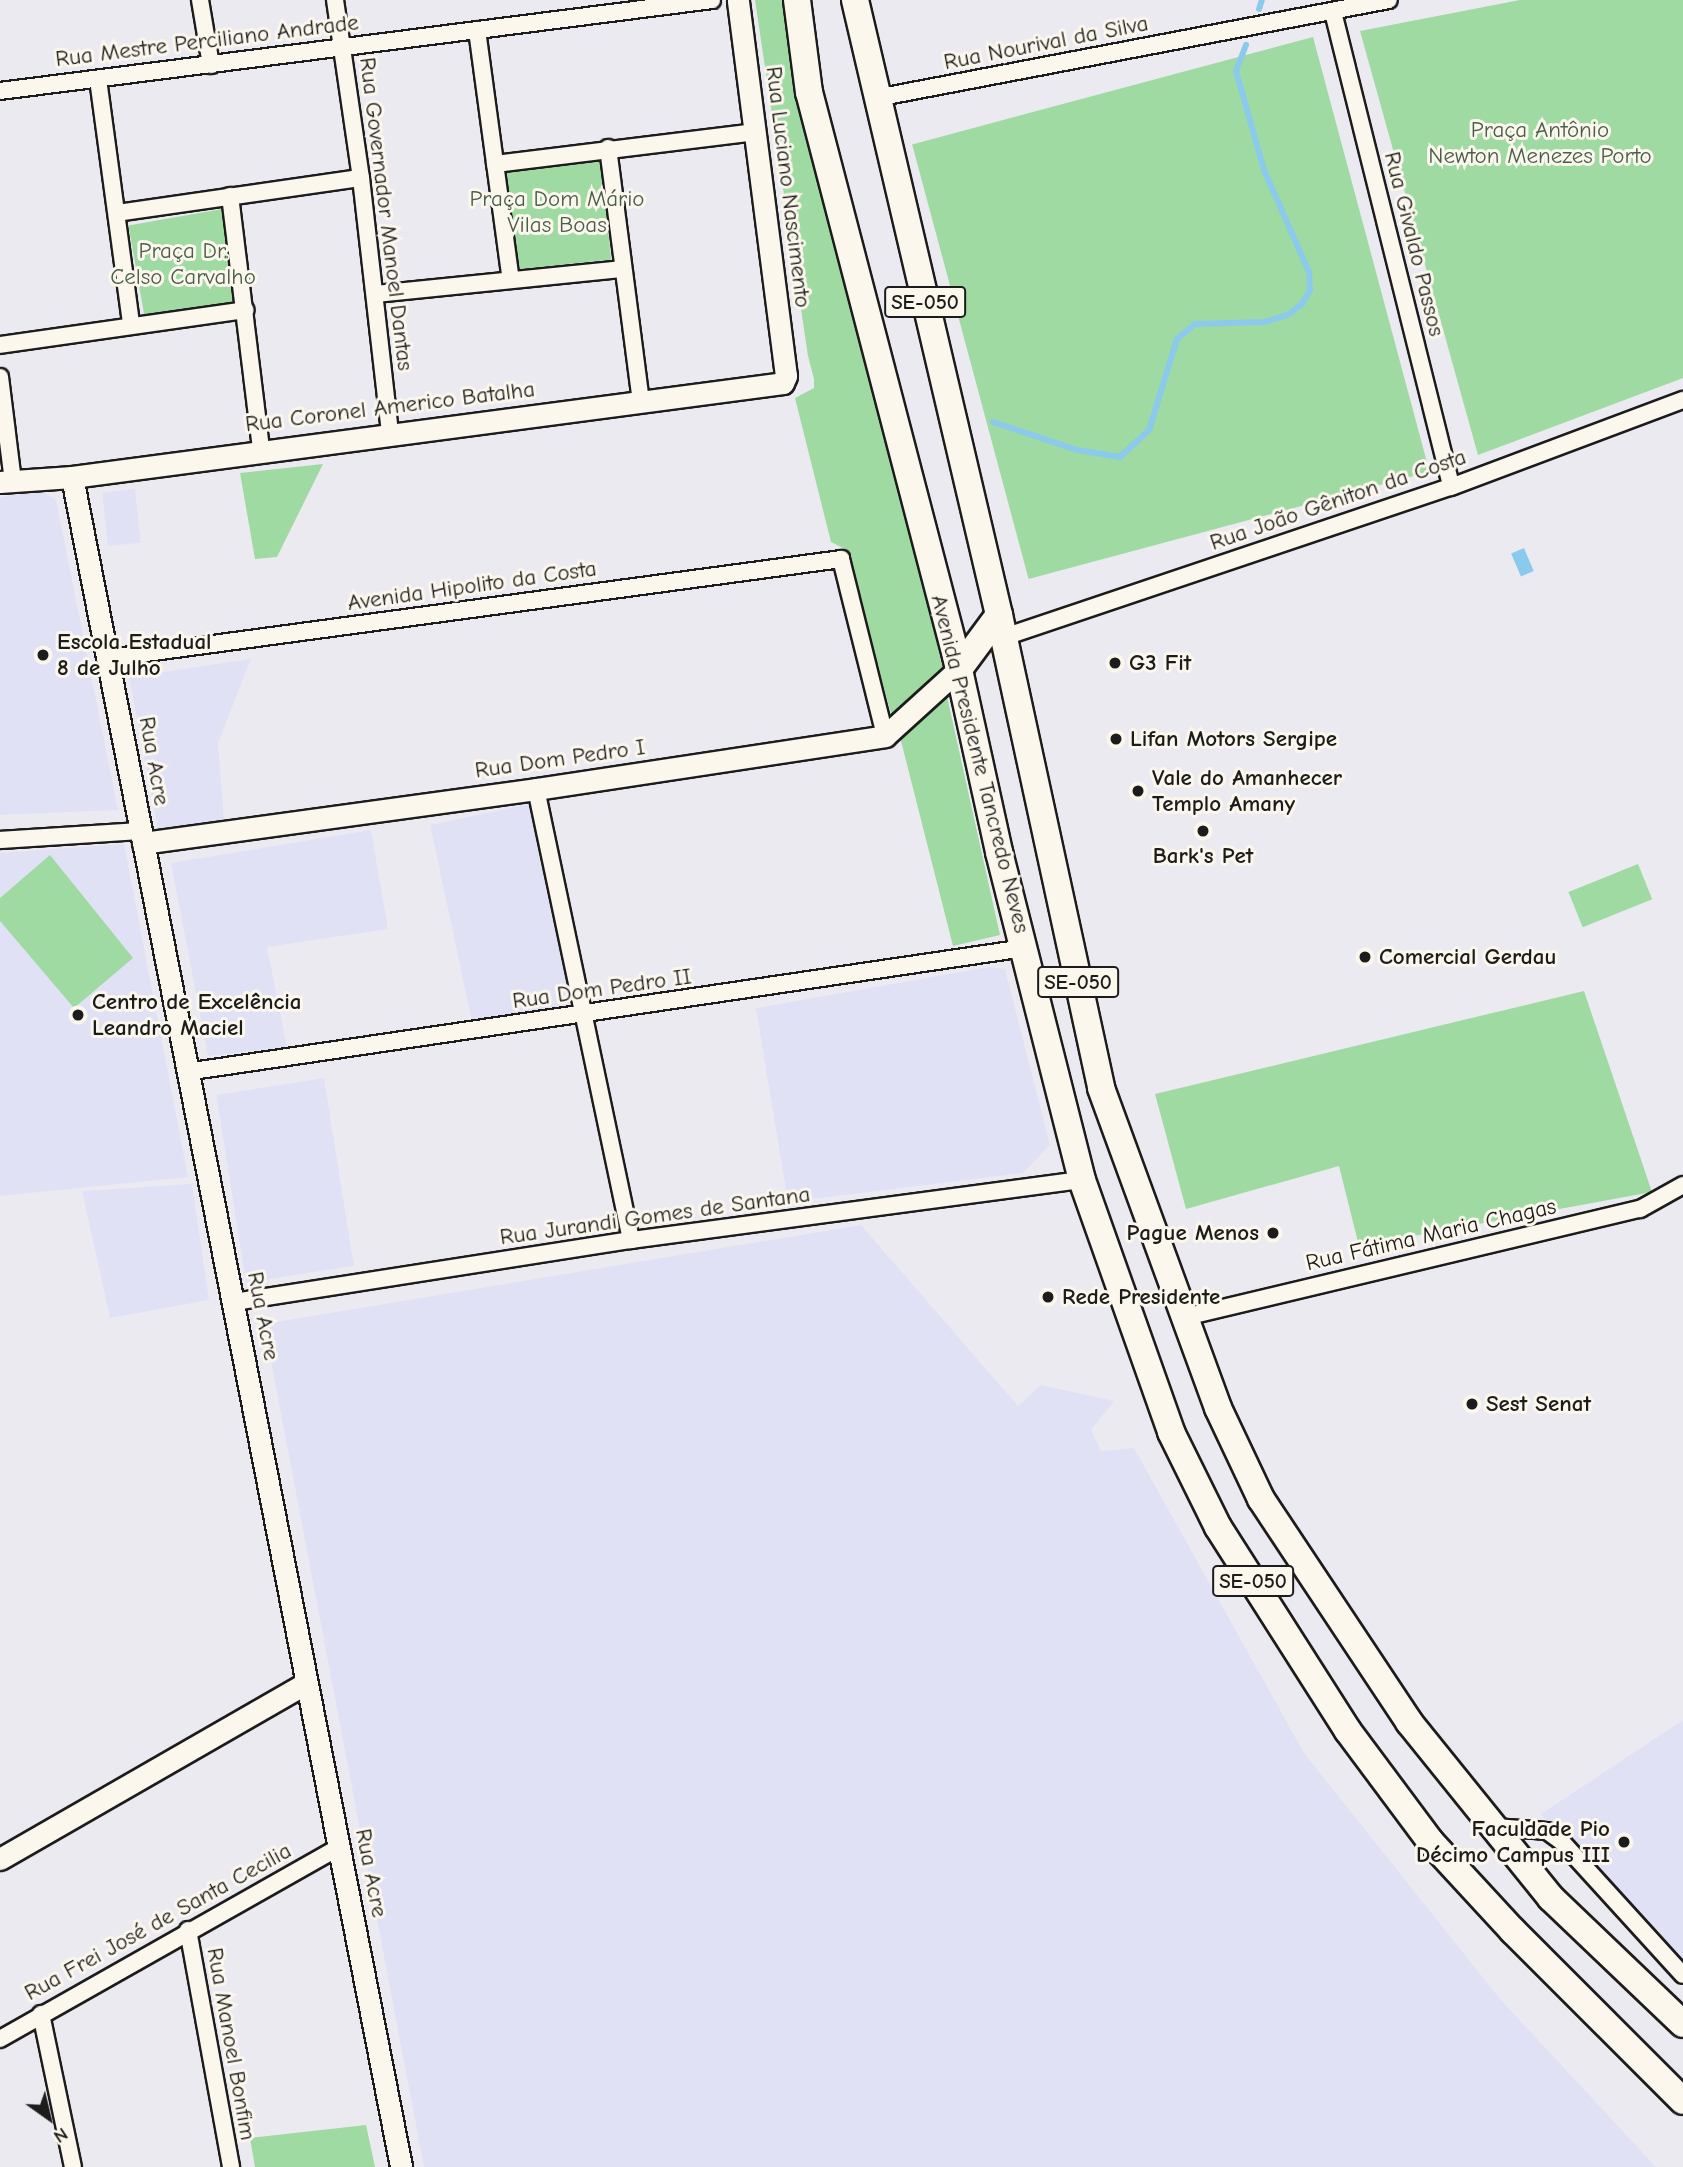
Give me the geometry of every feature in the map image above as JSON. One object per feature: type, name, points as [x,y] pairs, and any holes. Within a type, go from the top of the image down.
[{"type":"main road","name":"Avenida Presidente Tancredo Neves","points":[[797,0],[809,92],[960,677],[999,852],[1082,1180],[1171,1433],[1219,1527],[1348,1731],[1430,1841],[1514,1931],[1683,2101]]},
{"type":"main road","name":"Avenida Presidente Tancredo Neves","points":[[855,0],[1002,626],[1101,1088],[1219,1408],[1261,1499],[1371,1668],[1551,1898],[1683,2024]]},
{"type":"main road","points":[[960,677],[1002,626]]},
{"type":"street","points":[[201,0],[211,65]]},
{"type":"street","name":"Rua Governador Manoel Dantas","points":[[335,0],[376,294],[390,433]]},
{"type":"street","name":"Rua Mestre Perciliano Andrade","points":[[0,91],[477,30],[594,8],[712,0]]},
{"type":"street","name":"Rua Luciano Nascimento","points":[[738,0],[785,381]]},
{"type":"street","name":"Rua Nourival da Silva","points":[[876,98],[1389,0]]},
{"type":"street","name":"Rua Givaldo Passos","points":[[1332,12],[1451,487]]},
{"type":"street","points":[[477,30],[511,280]]},
{"type":"street","points":[[98,79],[131,324]]},
{"type":"street","points":[[495,164],[754,132]]},
{"type":"street","points":[[608,148],[641,403]]},
{"type":"street","points":[[117,213],[361,178]]},
{"type":"street","points":[[230,195],[261,449]]},
{"type":"street","points":[[376,294],[623,269]]},
{"type":"street","points":[[0,345],[131,324],[246,310]]},
{"type":"street","points":[[0,377],[6,482]]},
{"type":"street","name":"Rua Coronel Americo Batalha","points":[[6,482],[72,477],[261,449],[641,403],[785,381]]},
{"type":"street","name":"Rua João Gêniton da Costa","points":[[1002,626],[1451,487],[1683,400]]},
{"type":"street","name":"Rua Acre","points":[[72,477],[401,2167]]},
{"type":"street","name":"Avenida Hipolito da Costa","points":[[109,657],[841,559],[885,736]]},
{"type":"street","points":[[885,736],[960,677]]},
{"type":"street","name":"Rua Dom Pedro I","points":[[142,837],[537,789],[885,736]]},
{"type":"street","points":[[537,789],[631,1240]]},
{"type":"street","points":[[0,840],[142,837]]},
{"type":"street","name":"Rua Dom Pedro II","points":[[186,1072],[586,1015],[1024,948]]},
{"type":"street","name":"Rua Jurandi Gomes de Santana","points":[[234,1302],[631,1240],[1082,1180]]},
{"type":"street","name":"Rua Fátima Maria Chagas","points":[[1185,1317],[1640,1209],[1683,1185]]},
{"type":"street","points":[[1,1855],[306,1683]]},
{"type":"street","points":[[1495,1827],[1546,1831],[1561,1842],[1683,1975]]},
{"type":"street","points":[[340,1847],[355,1872],[413,2167]]},
{"type":"street","name":"Rua Frei José de Santa Cecilia","points":[[0,2039],[188,1930],[340,1847]]},
{"type":"street","name":"Rua Manoel Bonfim","points":[[188,1930],[231,2167]]},
{"type":"street","points":[[41,2014],[73,2167]]},
{"type":"shaded area","points":[[135,489],[141,543],[108,546],[102,492]]},
{"type":"shaded area","name":"Escola Estadual 8 de Julho","points":[[42,491],[56,500],[118,810],[0,815],[0,497]]},
{"type":"shaded area","points":[[251,659],[218,743],[224,820],[158,829],[129,677]]},
{"type":"shaded area","points":[[529,804],[571,1004],[473,1025],[430,825]]},
{"type":"shaded area","points":[[371,830],[388,929],[267,947],[287,1047],[208,1056],[171,863]]},
{"type":"shaded area","name":"Centro de Excelência Leandro Maciel","points":[[124,844],[188,1177],[0,1196],[0,853]]},
{"type":"shaded area","points":[[989,967],[1005,969],[1050,1145],[1023,1173],[788,1202],[756,1008]]},
{"type":"shaded area","points":[[324,1078],[354,1266],[246,1283],[216,1095]]},
{"type":"shaded area","points":[[192,1184],[209,1300],[110,1318],[82,1191]]},
{"type":"shaded area","points":[[861,1225],[1018,1406],[1041,1385],[1114,1401],[1091,1430],[1101,1451],[1134,1448],[1304,1753],[1500,1999],[1656,2167],[424,2167],[264,1324]]},
{"type":"shaded area","name":"Faculdade Pio Décimo Campus III","points":[[1683,1720],[1683,1962],[1589,1869],[1541,1814]]},
{"type":"green space","points":[[755,0],[788,0],[944,674],[893,721],[847,550],[831,542],[795,398],[814,388],[814,379],[808,356]]},
{"type":"green space","name":"Praça Antônio Newton Menezes Porto","points":[[1520,0],[1683,0],[1683,378],[1478,455],[1360,31]]},
{"type":"green space","points":[[1313,37],[1429,472],[1029,579],[912,144]]},
{"type":"green space","name":"Praça Dom Mário Vilas Boas","points":[[600,153],[611,259],[513,270],[502,163]]},
{"type":"green space","name":"Praça Dr. Celso Carvalho","points":[[222,209],[239,304],[145,320],[128,225]]},
{"type":"green space","points":[[323,464],[277,557],[255,559],[240,473]]},
{"type":"green space","points":[[946,692],[1000,935],[953,946],[899,733]]},
{"type":"green space","points":[[50,855],[133,958],[74,1008],[0,921],[0,898]]},
{"type":"green space","points":[[1638,864],[1652,899],[1583,927],[1568,892]]},
{"type":"green space","points":[[1584,991],[1652,1192],[1359,1246],[1339,1166],[1186,1209],[1155,1094]]},
{"type":"green space","points":[[366,2125],[375,2167],[255,2167],[250,2138]]},
{"type":"water","points":[[1524,548],[1534,571],[1521,576],[1511,553]]},
{"type":"waterway","points":[[1259,9],[1262,0]]},
{"type":"waterway","points":[[993,422],[1077,450],[1120,457],[1149,430],[1177,339],[1195,324],[1265,322],[1289,314],[1302,304],[1310,290],[1309,272],[1264,170],[1236,71],[1246,45]]},
{"type":"place","name":"Escola Estadual 8 de Julho","points":[[43,655]]},
{"type":"place","name":"G3 Fit","points":[[1115,663]]},
{"type":"place","name":"Lifan Motors Sergipe","points":[[1116,739]]},
{"type":"place","name":"Vale do Amanhecer Templo Amany","points":[[1138,791]]},
{"type":"place","name":"Bark's Pet","points":[[1203,831]]},
{"type":"place","name":"Comercial Gerdau","points":[[1365,957]]},
{"type":"place","name":"Centro de Excelência Leandro Maciel","points":[[78,1015]]},
{"type":"place","name":"Pague Menos","points":[[1273,1233]]},
{"type":"place","name":"Rede Presidente","points":[[1048,1297]]},
{"type":"place","name":"Sest Senat","points":[[1472,1404]]},
{"type":"place","name":"Faculdade Pio Décimo Campus III","points":[[1624,1842]]}]
